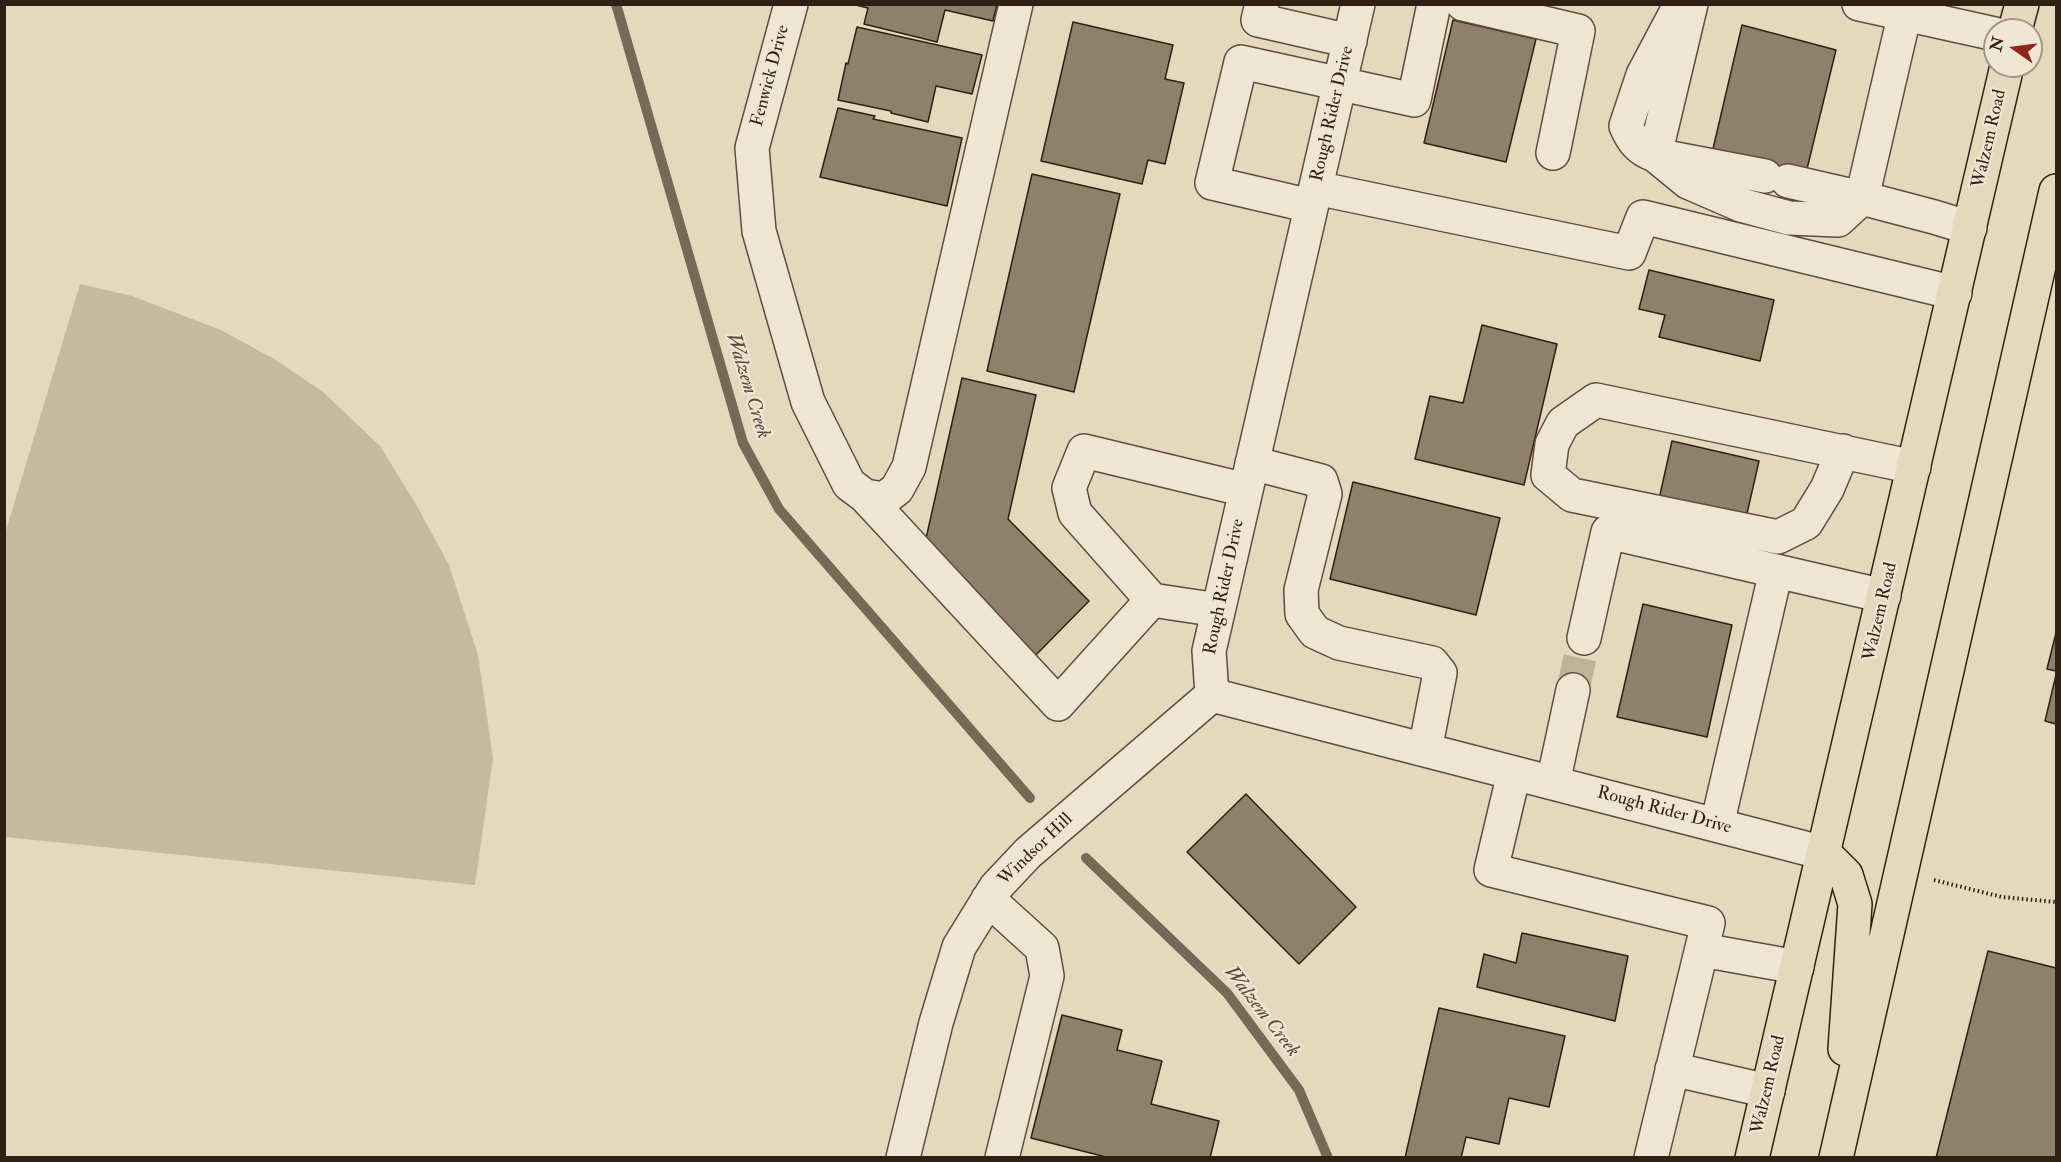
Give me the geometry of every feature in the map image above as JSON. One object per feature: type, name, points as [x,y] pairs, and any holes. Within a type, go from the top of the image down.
[{"type":"main road","name":"Walzem Road","points":[[1752,1158],[2004,78]]},
{"type":"main road","points":[[1837,1154],[2056,191]]},
{"type":"main road","points":[[1824,853],[1840,866],[1846,875],[1855,904],[1837,1154]]},
{"type":"street","name":"Fenwick Drive","points":[[790,4],[752,148],[759,231],[808,402],[849,484],[865,496],[1058,704],[1152,600]]},
{"type":"street","points":[[865,496],[884,499],[897,489],[909,467],[1016,4]]},
{"type":"street","points":[[1262,4],[1258,20],[1350,41]]},
{"type":"street","name":"Rough Rider Drive","points":[[1358,4],[1209,651],[1212,694],[1824,853]]},
{"type":"street","points":[[1434,4],[1414,100],[1241,62],[1212,183],[1314,197],[1629,253],[1643,217],[1955,293]]},
{"type":"street","points":[[1462,4],[1578,31],[1553,153]]},
{"type":"street","points":[[1680,4],[1643,75],[1626,126],[1632,140],[1645,152],[1862,198],[1970,228]]},
{"type":"street","points":[[1655,155],[1690,4]]},
{"type":"street","points":[[1859,4],[1906,10],[1983,31]]},
{"type":"street","points":[[1655,155],[1689,183],[1741,205],[1789,218],[1838,220],[1862,198],[1906,10]]},
{"type":"street","points":[[1843,451],[1827,489],[1806,523],[1778,537],[1572,495],[1548,475],[1552,444],[1563,423],[1596,400],[1843,451],[1914,468]]},
{"type":"street","points":[[1218,610],[1152,600],[1075,513],[1069,488],[1084,451],[1249,477],[1321,481],[1325,494],[1301,590],[1302,614],[1316,632],[1339,642],[1432,663],[1440,673],[1425,750]]},
{"type":"street","points":[[1584,638],[1608,532],[1884,597]]},
{"type":"street","points":[[1717,825],[1776,571]]},
{"type":"street","points":[[1554,783],[1573,690]]},
{"type":"street","name":"Windsor Hill","points":[[903,1158],[936,1023],[959,947],[988,899],[996,887],[1028,853],[1212,694]]},
{"type":"street","points":[[1514,773],[1491,870],[1708,923],[1651,1158]]},
{"type":"street","points":[[988,899],[1042,948],[1047,976],[1002,1158]]},
{"type":"street","points":[[1702,950],[1797,967]]},
{"type":"street","points":[[1672,1069],[1768,1091]]},
{"type":"path","points":[[1934,880],[2002,897],[2056,902]]},
{"type":"shaded area","points":[[80,284],[132,296],[221,330],[274,359],[323,392],[380,446],[417,506],[449,565],[478,655],[493,758],[475,885],[5,837],[5,534]]},
{"type":"building","points":[[997,4],[993,21],[945,10],[937,42],[864,24],[868,8],[856,5]]},
{"type":"building","points":[[1453,20],[1536,39],[1506,162],[1424,143]]},
{"type":"building","points":[[1073,22],[1173,45],[1165,79],[1184,83],[1165,164],[1148,160],[1142,184],[1041,161]]},
{"type":"building","points":[[1742,25],[1836,50],[1806,173],[1712,153]]},
{"type":"building","points":[[857,27],[982,55],[972,94],[936,86],[928,122],[891,113],[891,111],[838,100]]},
{"type":"building","points":[[838,108],[875,116],[873,119],[962,138],[947,206],[820,177]]},
{"type":"building","points":[[1032,174],[1120,194],[1074,392],[987,371]]},
{"type":"building","points":[[1649,270],[1774,300],[1760,361],[1659,337],[1665,315],[1639,309]]},
{"type":"building","points":[[1482,325],[1557,344],[1524,485],[1415,459],[1430,396],[1463,403]]},
{"type":"building","points":[[962,378],[1036,395],[1008,519],[1089,601],[1031,660],[923,552]]},
{"type":"building","points":[[1672,441],[1759,461],[1746,518],[1659,499]]},
{"type":"building","points":[[1353,482],[1500,518],[1476,615],[1330,579]]},
{"type":"building","points":[[1643,604],[1732,625],[1707,737],[1617,717]]},
{"type":"building","points":[[2056,633],[2056,671],[2047,669]]},
{"type":"building","points":[[2056,675],[2056,724],[2045,721]]},
{"type":"building","points":[[1246,794],[1356,907],[1299,964],[1187,852]]},
{"type":"building","points":[[1522,933],[1628,956],[1615,1021],[1477,987],[1484,954],[1516,963]]},
{"type":"building","points":[[1988,951],[2056,968],[2056,1158],[1936,1158]]},
{"type":"building","points":[[1439,1008],[1565,1036],[1549,1107],[1509,1098],[1499,1144],[1466,1137],[1461,1158],[1405,1158]]},
{"type":"building","points":[[1062,1015],[1122,1030],[1117,1050],[1162,1061],[1151,1104],[1219,1121],[1210,1158],[1110,1158],[1031,1138]]},
{"type":"waterway","name":"Walzem Creek","points":[[616,4],[743,443],[779,509],[1030,798]]},
{"type":"waterway","name":"Walzem Creek","points":[[1086,858],[1227,993],[1299,1090],[1328,1158]]},
{"type":"tunnel","points":[[1573,690],[1584,638]]}]
